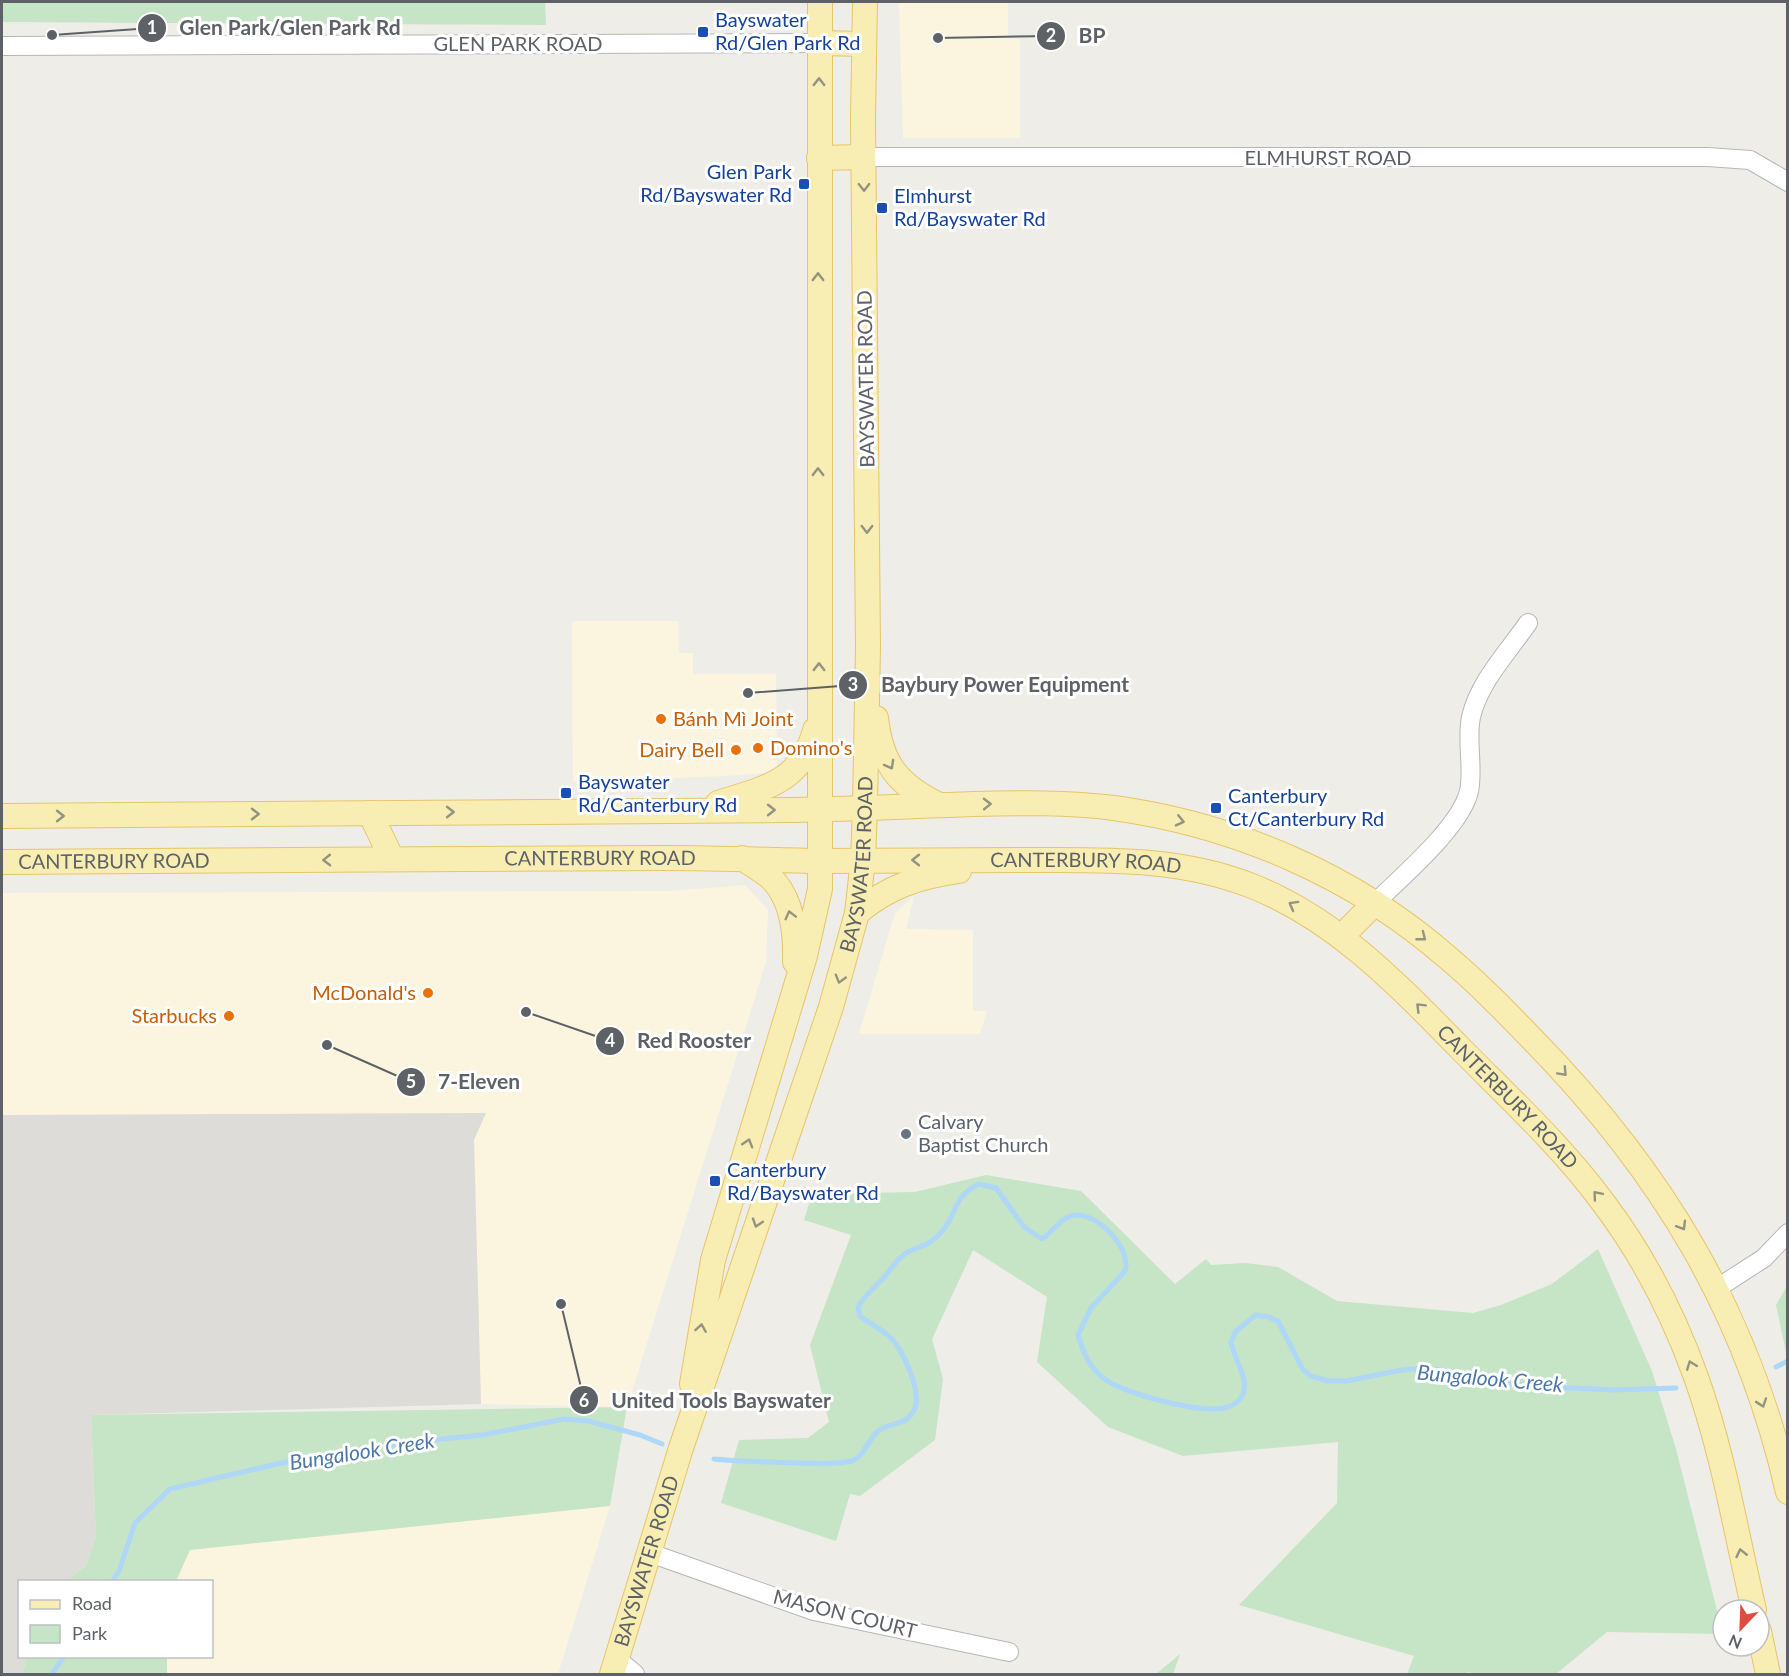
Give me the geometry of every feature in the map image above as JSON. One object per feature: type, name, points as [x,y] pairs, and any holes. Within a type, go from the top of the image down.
[{"type":"main road","name":"BAYSWATER ROAD","points":[[681,1448],[711,1270],[805,956],[819,889],[821,810],[819,2]]},
{"type":"main road","name":"BAYSWATER ROAD","points":[[614,1666],[681,1448],[831,1007],[857,913],[865,807],[868,647],[863,157],[865,2]]},
{"type":"main road","points":[[819,43],[864,44]]},
{"type":"main road","points":[[819,158],[863,157]]},
{"type":"main road","points":[[868,647],[878,738],[887,762],[904,784],[920,796],[939,805]]},
{"type":"main road","points":[[695,811],[778,782],[792,773],[804,758],[813,738],[819,713]]},
{"type":"main road","points":[[2,816],[821,810],[939,805],[1067,804],[1114,808],[1210,828],[1282,854],[1375,903],[1446,956],[1511,1017],[1618,1135],[1680,1224],[1732,1322],[1772,1432],[1788,1492]]},
{"type":"main road","points":[[370,813],[381,859]]},
{"type":"main road","points":[[742,858],[777,885],[787,905],[792,922],[795,953],[794,994]]},
{"type":"main road","name":"CANTERBURY ROAD","points":[[2,862],[742,858],[820,861],[1105,859],[1185,866],[1247,884],[1281,898],[1342,936],[1388,975],[1540,1130],[1604,1203],[1635,1249],[1673,1320],[1698,1381],[1715,1438],[1751,1598]]},
{"type":"main road","points":[[857,913],[886,891],[910,881],[1027,860]]},
{"type":"main road","points":[[1342,936],[1375,903]]},
{"type":"main road","points":[[711,1270],[738,1284]]},
{"type":"main road","points":[[1765,1658],[1768,1674]]},
{"type":"street","name":"GLEN PARK ROAD","points":[[2,46],[819,43]]},
{"type":"street","name":"ELMHURST ROAD","points":[[863,157],[1708,157],[1750,160],[1788,182]]},
{"type":"street","points":[[1375,903],[1457,817],[1469,792],[1471,719],[1478,696],[1528,623]]},
{"type":"street","points":[[1716,1289],[1764,1258],[1788,1233]]},
{"type":"street","name":"MASON COURT","points":[[650,1553],[814,1611],[1008,1652]]},
{"type":"street","points":[[614,1666],[635,1674]]},
{"type":"shaded area","points":[[899,2],[1008,2],[1008,38],[1020,39],[1020,138],[903,138]]},
{"type":"shaded area","points":[[572,621],[678,621],[679,653],[693,653],[693,674],[776,674],[777,772],[573,782]]},
{"type":"shaded area","points":[[745,885],[768,910],[766,962],[627,1407],[481,1404],[474,1139],[486,1113],[2,1115],[2,893],[670,891]]},
{"type":"shaded area","points":[[914,896],[906,929],[973,930],[973,1011],[987,1011],[980,1034],[859,1034],[895,913]]},
{"type":"shaded area","points":[[486,1113],[474,1140],[481,1404],[91,1415],[96,1536],[86,1566],[67,1580],[18,1580],[18,1658],[26,1658],[23,1674],[2,1674],[2,1115]]},
{"type":"shaded area","points":[[610,1506],[558,1674],[167,1674],[167,1658],[213,1658],[213,1580],[176,1580],[189,1550]]},
{"type":"green space","points":[[2,2],[545,2],[546,25],[2,22]]},
{"type":"green space","points":[[986,1175],[1081,1191],[1175,1284],[1206,1259],[1211,1265],[1246,1263],[1278,1267],[1337,1301],[1473,1313],[1501,1305],[1552,1284],[1598,1249],[1652,1371],[1676,1449],[1714,1598],[1711,1598],[1711,1634],[1607,1632],[1556,1674],[1468,1672],[1466,1674],[1407,1674],[1414,1656],[1239,1605],[1337,1503],[1338,1442],[1183,1456],[1108,1427],[1037,1362],[1047,1297],[973,1250],[932,1339],[943,1379],[935,1440],[860,1496],[850,1494],[836,1541],[721,1503],[739,1440],[808,1438],[829,1422],[810,1345],[851,1235],[804,1220],[812,1194],[915,1192]]},
{"type":"green space","points":[[1788,1286],[1787,1357],[1776,1305]]},
{"type":"green space","points":[[627,1407],[610,1506],[190,1550],[176,1580],[67,1580],[86,1566],[96,1536],[91,1415]]},
{"type":"green space","points":[[1180,1654],[1173,1674],[1156,1674]]},
{"type":"green space","points":[[26,1658],[167,1658],[167,1674],[23,1674]]},
{"type":"waterway","name":"Bungalook Creek","points":[[714,1459],[820,1463],[851,1461],[860,1456],[878,1431],[906,1420],[910,1416],[916,1404],[916,1395],[906,1362],[890,1337],[860,1316],[858,1307],[901,1257],[939,1235],[960,1199],[979,1184],[996,1188],[1024,1227],[1042,1239],[1062,1221],[1075,1215],[1094,1220],[1111,1234],[1123,1253],[1126,1262],[1125,1271],[1091,1308],[1078,1335],[1087,1359],[1103,1378],[1128,1390],[1164,1402],[1216,1409],[1236,1403],[1243,1394],[1244,1385],[1231,1342],[1236,1331],[1256,1315],[1278,1321],[1303,1370],[1311,1376],[1328,1381],[1346,1381],[1425,1368],[1478,1380],[1531,1386],[1615,1390],[1676,1388]]},
{"type":"waterway","name":"Bungalook Creek","points":[[1776,1367],[1788,1361]]},
{"type":"waterway","name":"Bungalook Creek","points":[[113,1580],[119,1571],[135,1523],[170,1489],[281,1463],[374,1446],[482,1435],[564,1419],[588,1421],[640,1435],[662,1444]]},
{"type":"waterway","name":"Bungalook Creek","points":[[52,1674],[63,1658]]},
{"type":"place","name":"Bayswater Rd/Glen Park Rd","points":[[703,32]]},
{"type":"place","name":"Glen Park/Glen Park Rd","points":[[52,35]]},
{"type":"place","name":"BP","points":[[938,38]]},
{"type":"place","name":"Glen Park Rd/Bayswater Rd","points":[[804,184]]},
{"type":"place","name":"Elmhurst Rd/Bayswater Rd","points":[[882,208]]},
{"type":"place","name":"Baybury Power Equipment","points":[[748,693]]},
{"type":"place","name":"Bánh Mì Joint","points":[[661,719]]},
{"type":"place","name":"Domino's","points":[[758,748]]},
{"type":"place","name":"Dairy Bell","points":[[736,750]]},
{"type":"place","name":"Bayswater Rd/Canterbury Rd","points":[[566,793]]},
{"type":"place","name":"Canterbury Ct/Canterbury Rd","points":[[1216,808]]},
{"type":"place","name":"McDonald's","points":[[428,993]]},
{"type":"place","name":"Red Rooster","points":[[526,1012]]},
{"type":"place","name":"Starbucks","points":[[229,1016]]},
{"type":"place","name":"7-Eleven","points":[[327,1045]]},
{"type":"place","name":"Calvary Baptist Church","points":[[906,1134]]},
{"type":"place","name":"Canterbury Rd/Bayswater Rd","points":[[715,1181]]},
{"type":"place","name":"United Tools Bayswater","points":[[561,1304]]}]
